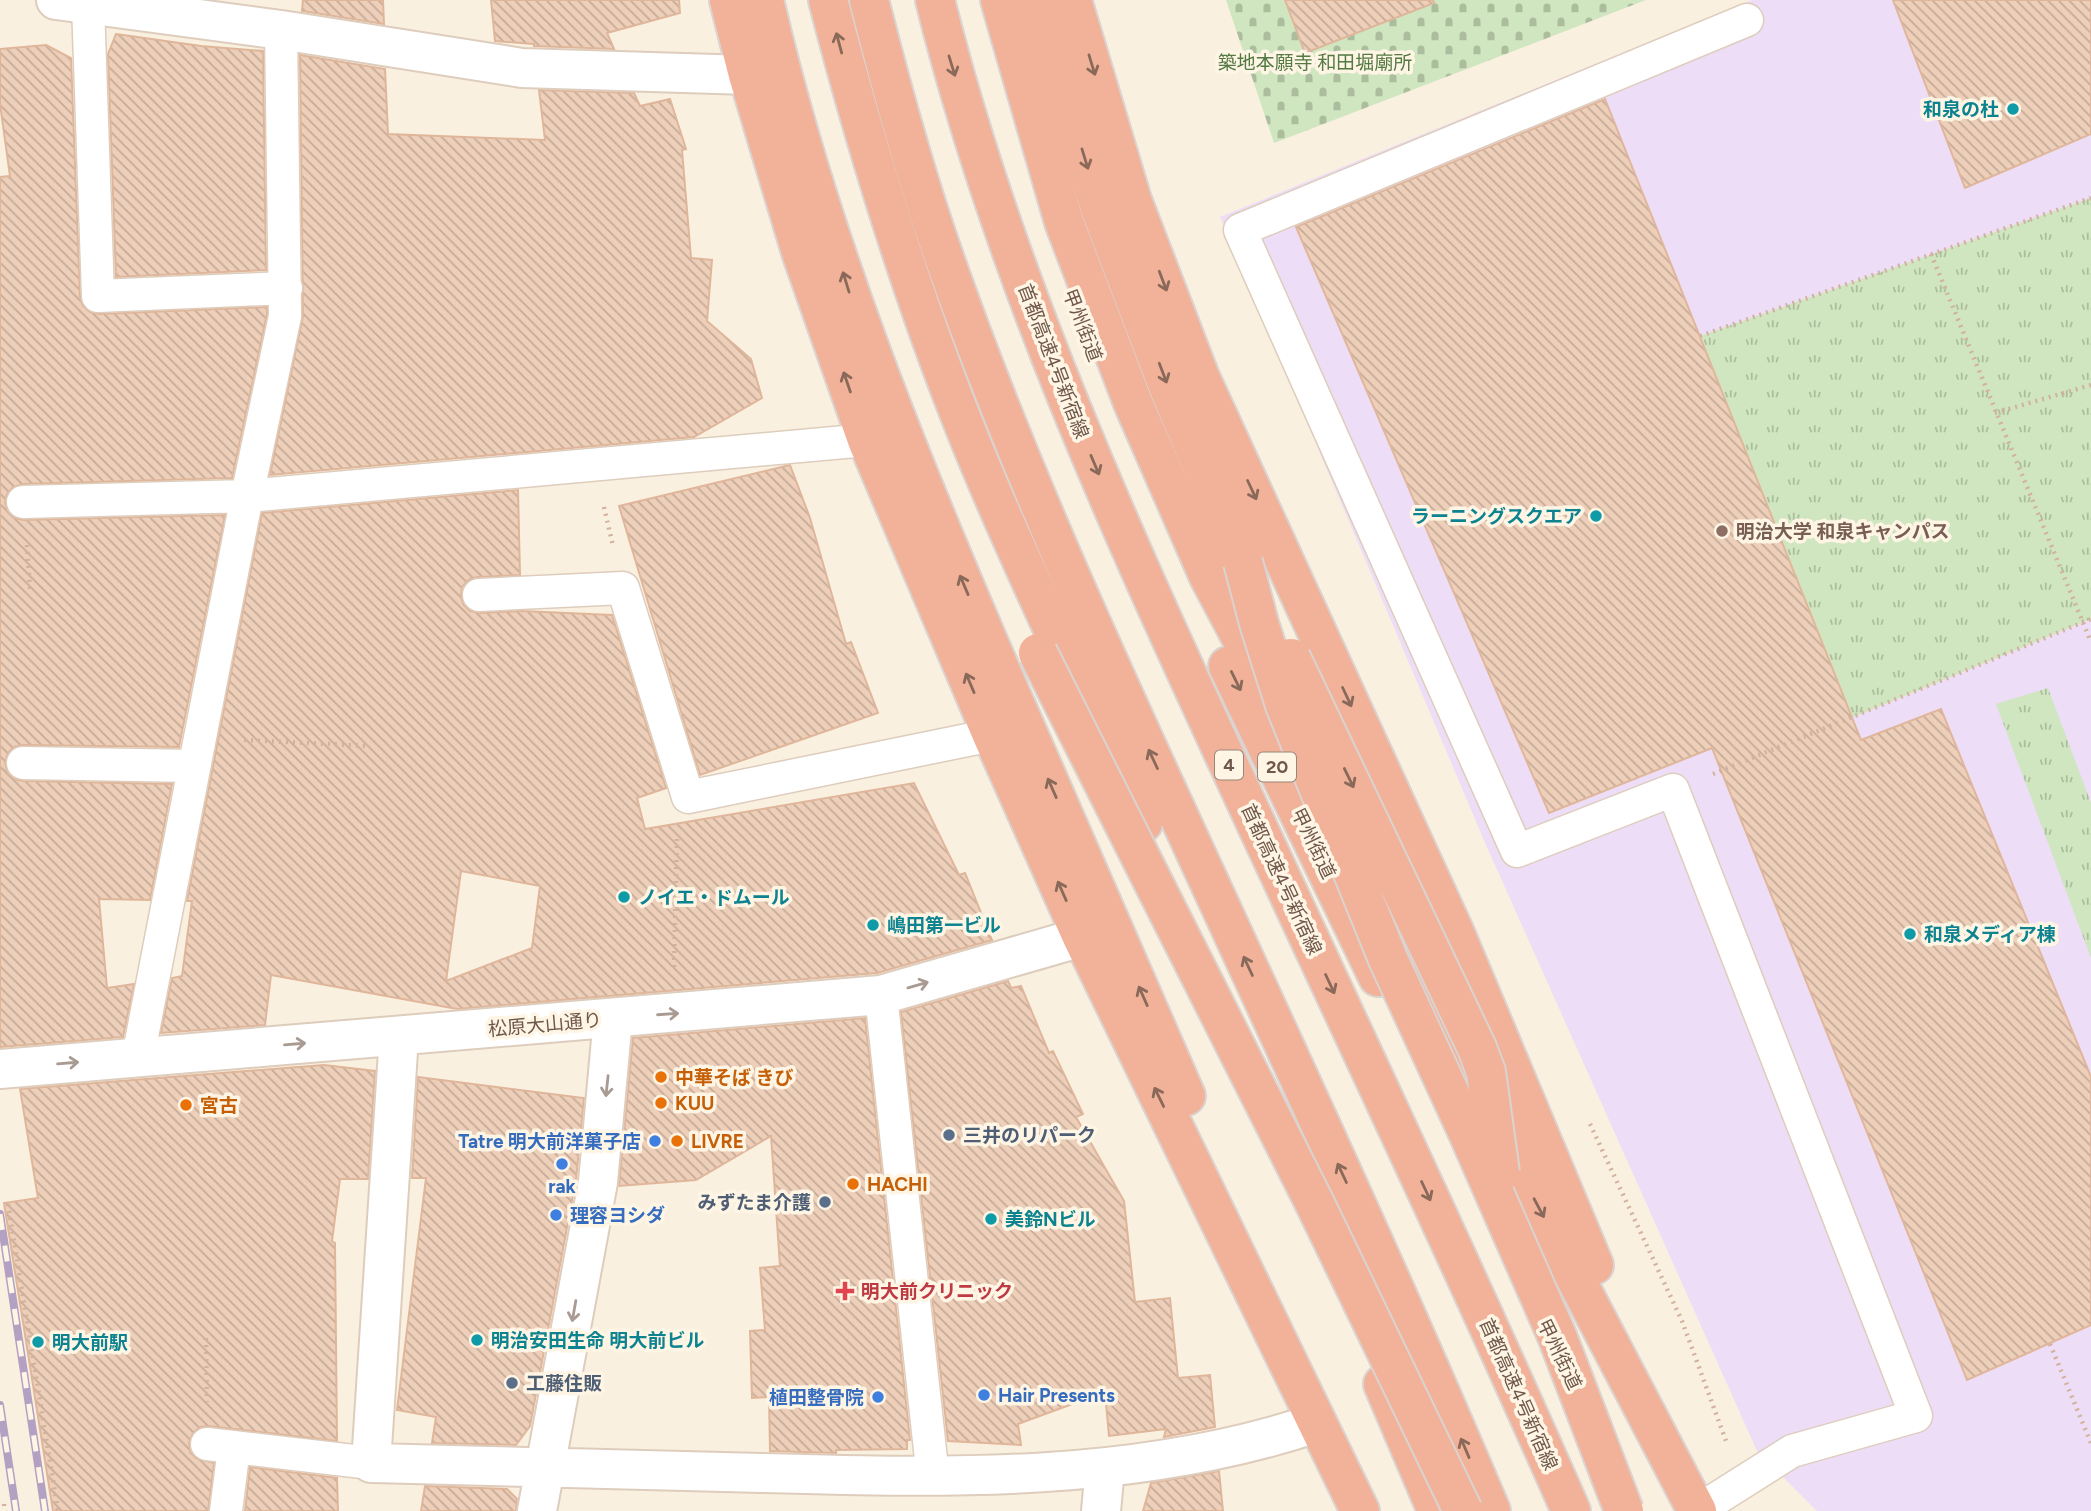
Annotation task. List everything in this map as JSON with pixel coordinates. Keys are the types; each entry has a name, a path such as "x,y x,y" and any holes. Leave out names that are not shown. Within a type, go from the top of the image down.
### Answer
{"highway":[{"path":"729,0 748,75 802,252 867,440 992,736 1082,937 1360,1511"},
{"path":"764,0 779,66 849,294 921,485 1210,1150 1316,1423"},
{"path":"802,0 820,68 888,282 963,482 1038,653 1315,1204 1463,1511"},
{"path":"828,0 849,83 909,275 981,467 1194,934 1437,1511"},
{"path":"869,0 888,73 944,258 1015,445 1093,628 1387,1270 1491,1511"},
{"name":"首都高速4号新宿線","path":"935,0 950,59 1009,243 1082,435 1152,598 1572,1511"},
{"name":"甲州街道","path":"977,0 1044,222 1114,407 1187,580 1635,1511"},
{"path":"1000,0 1064,222 1133,403 1209,577 1697,1511"},
{"path":"1037,0 1100,208 1168,386 1243,562 1259,624 1285,705 1388,959 1557,1336 1624,1511"},
{"path":"1072,0 1132,200 1200,377 1455,933 1697,1511"}],"street":[{"path":"72,2 281,30 522,68 748,75"},
{"name":"松原大山通り","path":"0,1069 881,995 1082,937"},
{"path":"537,1511 597,1182 614,1018"},
{"path":"399,1036 371,1462 933,1478 1105,1468 1266,1440 1316,1423"},
{"path":"1101,1511 1105,1468"}],"lane":[{"path":"72,2 98,296 286,288"},
{"path":"1697,1511 1792,1451 1916,1416 1673,790 1517,851 1240,230 1747,20"},
{"path":"138,1057 247,496 285,316 281,30"},
{"path":"23,502 247,496 867,440"},
{"path":"479,595 623,588 688,797 992,736"},
{"path":"23,763 197,752"},
{"path":"881,995 933,1478"},
{"path":"226,1511 220,1446 371,1462"}],"path":[{"path":"1700,336 2091,198"},
{"path":"1931,254 2091,642"},
{"path":"1995,413 2091,384"},
{"path":"594,465 623,588"},
{"path":"1673,790 2091,619"},
{"path":"2083,623 2091,626"},
{"path":"197,752 369,746"},
{"path":"673,1014 678,811 688,797"},
{"path":"8,1204 58,1511"},
{"path":"206,1338 220,1446"},
{"path":"2050,1343 2091,1443"},
{"path":"4,1504 5,1511"}],"shaded area":[{"name":"明治大学 和泉キャンパス","path":"1752,0 2091,0 2091,1511 1817,1511 1757,1451 1486,845 1220,217"}],"green space":[{"name":"築地本願寺 和田堀廟所","path":"1226,0 1646,0 1274,143"},
{"path":"2091,198 2091,619 1851,718 1700,336"},
{"path":"2048,688 2091,803 2091,958 1996,704"}],"building":[{"path":"303,0 383,0 384,24 302,11"},
{"path":"491,0 679,0 680,13 607,33 614,49 534,46 495,41"},
{"path":"1285,0 1433,0 1434,3 1305,53"},
{"name":"和泉の杜","path":"1893,0 2091,0 2091,134 1965,188"},
{"path":"116,34 201,46 263,51 266,270 116,277 108,54"},
{"path":"46,45 71,58 80,297 83,306 90,312 99,314 267,307 267,314 232,478 23,484 13,487 7,494 5,503 8,512 23,520 225,515 179,747 23,745 14,747 5,762 7,772 14,779 23,781 172,784 150,900 99,899 107,988 134,984 123,1037 0,1047 0,177 10,176 0,104 0,49"},
{"path":"300,55 385,69 388,134 545,140 539,90 634,93 640,106 670,99 686,149 682,150 691,258 712,260 707,321 751,359 762,398 694,437 270,475 303,316"},
{"path":"1605,99 1861,740 1941,709 2091,1077 2091,1325 1967,1380 1712,748 1549,813 1296,227"},
{"path":"790,465 810,518 846,644 851,642 878,713 700,775 619,506"},
{"path":"518,490 520,575 470,579 462,587 463,604 470,611 480,613 521,611 612,615 666,788 637,798 645,829 914,783 959,875 965,873 992,940 877,973 457,1009 271,975 265,1025 161,1033 172,978 182,976 192,901 187,901 262,513","holes":["461,871 540,886 532,948 446,981"]},
{"path":"1008,981 1011,988 1021,986 1049,1053 1053,1051 1083,1114 1076,1117 1124,1201 1135,1302 1170,1298 1178,1378 1210,1375 1215,1427 1164,1437 1166,1429 1109,1436 1105,1392 1018,1424 1021,1445 948,1441 901,1012"},
{"path":"865,1018 910,1440 907,1440 907,1449 836,1450 836,1453 770,1451 769,1397 752,1398 750,1331 765,1330 760,1268 780,1266 771,1136 696,1180 619,1186 633,1038"},
{"path":"324,1065 375,1071 368,1179 340,1179 332,1241 335,1243 337,1441 200,1427 193,1433 189,1443 190,1452 196,1458 214,1463 208,1511 53,1511 4,1203 38,1198 20,1089"},
{"path":"418,1077 584,1098 576,1179 530,1426 516,1445 432,1443 436,1417 397,1410 426,1178 412,1178"},
{"path":"250,1467 337,1478 338,1511 245,1511"},
{"path":"1219,1471 1223,1511 1143,1511 1151,1483"},
{"path":"425,1486 507,1489 517,1499 516,1511 421,1511"}],"railway":[{"path":"0,1214 45,1511"},
{"path":"0,1405 16,1511"}],"place":[{"name":"和泉の杜","path":"2013,109"},
{"name":"ラーニングスクエア","path":"1596,516"},
{"name":"明治大学 和泉キャンパス","path":"1722,531"},
{"name":"ノイエ・ドムール","path":"624,897"},
{"name":"嶋田第一ビル","path":"873,925"},
{"name":"和泉メディア棟","path":"1910,934"},
{"name":"中華そば きび","path":"661,1077"},
{"name":"KUU","path":"661,1103"},
{"name":"宮古","path":"186,1105"},
{"name":"三井のリパーク","path":"949,1135"},
{"name":"Tatre 明大前洋菓子店","path":"655,1141"},
{"name":"LIVRE","path":"677,1141"},
{"name":"rak","path":"562,1164"},
{"name":"HACHI","path":"853,1184"},
{"name":"みずたま介護","path":"825,1202"},
{"name":"理容ヨシダ","path":"556,1215"},
{"name":"美鈴Nビル","path":"991,1219"},
{"name":"明大前クリニック","path":"845,1291"},
{"name":"明治安田生命 明大前ビル","path":"477,1340"},
{"name":"明大前駅","path":"38,1342"},
{"name":"工藤住販","path":"512,1383"},
{"name":"Hair Presents","path":"984,1395"},
{"name":"植田整骨院","path":"878,1397"}]}
